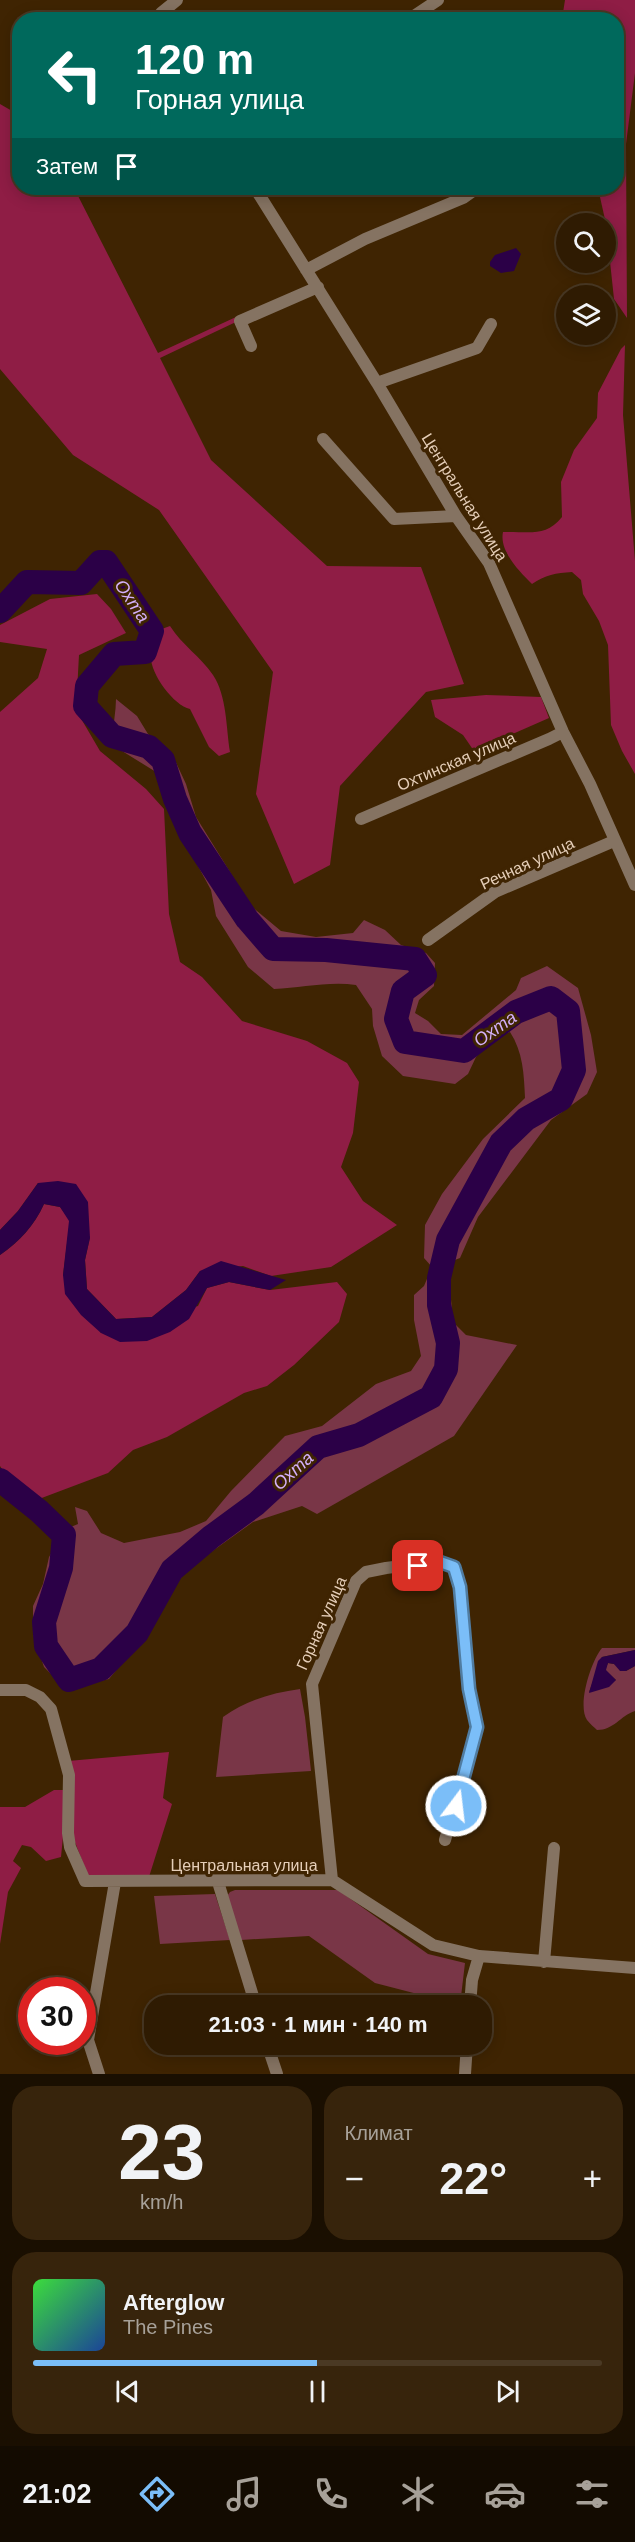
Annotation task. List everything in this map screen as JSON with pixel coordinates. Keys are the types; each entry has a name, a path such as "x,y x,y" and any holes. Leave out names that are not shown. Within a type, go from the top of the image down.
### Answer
{"street":[{"path":"163,12 177,0"},
{"path":"420,12 438,0"},
{"name":"Центральная улица","path":"259,195 377,383 456,516 489,563 562,732 590,784 635,885"},
{"path":"306,270 365,239 467,195"},
{"path":"251,346 240,321 318,287"},
{"path":"377,383 477,348 491,324"},
{"path":"323,439 394,519 456,516"},
{"name":"Охтинская улица","path":"361,819 562,732"},
{"name":"Речная улица","path":"428,940 495,892 614,841"},
{"name":"Горная улица","path":"332,1880 312,1684 356,1581 366,1572 440,1562 454,1567 460,1587 469,1689 477,1727 446,1840"},
{"name":"Центральная улица","path":"0,1690 26,1690 40,1696 51,1709 69,1776 68,1833 70,1847 85,1881 332,1880 433,1945 479,1956 635,1968"},
{"path":"544,1962 554,1848"},
{"path":"218,1881 252,1995"},
{"path":"99,2074 88,2040 115,1882"},
{"path":"471,1995 472,1980 479,1956"},
{"path":"270,2055 276,2074"},
{"path":"465,2074 466,2055"}],"shaded area":[{"path":"565,0 635,0 635,73 626,144 627,318 616,302 616,285 613,285 611,273 616,273 616,213 604,213 600,195 624,195 624,12 563,12"},
{"path":"0,104 12,111 12,195 78,195 158,353 236,317 238,321 160,358 211,460 327,566 421,567 464,684 426,692 340,786 330,865 294,884 256,794 273,672 159,510 73,455 0,369"},
{"path":"516,248 521,254 514,271 501,273 490,266 495,255"},
{"path":"625,345 623,415 635,561 635,774 611,725 608,645 599,621 583,594 581,580 572,572 566,572 546,577 532,584 511,560 503,539 503,532 542,531 556,524 562,517 561,482 574,450 597,418 598,393"},
{"path":"97,594 111,609 126,633 79,655 76,710 100,751 146,789 164,809 169,914 180,962 202,977 242,1021 307,1041 347,1063 359,1082 353,1133 341,1167 363,1201 397,1225 331,1267 271,1276 243,1266 200,1271 186,1290 152,1317 116,1319 87,1289 85,1260 90,1237 38,1183 18,1211 0,1230 0,712 38,678 47,649 0,642 0,625 50,599"},
{"path":"170,626 218,683 225,712 230,752 219,756 209,747 190,709 169,694 153,669 152,650 159,630"},
{"path":"486,695 541,697 549,718 474,751 463,735 435,717 431,700"},
{"path":"116,699 137,716 148,734 172,754 186,784 196,817 251,906 281,931 316,937 353,933 364,920 385,930 401,945 426,953 435,963 434,986 419,1000 415,1013 428,1021 441,1034 462,1035 516,990 521,978 547,966 578,988 591,1035 597,1072 587,1094 551,1120 478,1217 460,1258 442,1265 449,1277 453,1322 466,1335 517,1345 454,1436 317,1514 302,1506 253,1522 182,1576 143,1637 109,1679 82,1685 59,1682 44,1667 33,1634 33,1606 43,1584 49,1557 66,1529 78,1524 75,1507 87,1511 101,1533 124,1543 180,1532 206,1521 231,1491 285,1436 322,1426 376,1384 411,1371 421,1356 414,1320 414,1295 424,1286 432,1267 424,1258 425,1225 442,1194 483,1139 525,1098 520,1055 510,1032 490,1040 476,1057 468,1074 455,1084 403,1076 382,1056 373,1026 372,1009 356,985 325,984 274,989 248,967 216,916 211,890 173,820 156,772 114,746"},
{"path":"58,1181 76,1184 88,1202 90,1238 85,1260 87,1289 116,1319 152,1317 186,1290 200,1271 221,1261 286,1280 270,1290 229,1282 207,1288 189,1319 170,1332 147,1341 120,1342 101,1333 81,1315 65,1294 63,1275 69,1221 60,1207 44,1204 26,1232 0,1255 0,1230 18,1211 38,1183"},
{"path":"44,1204 60,1207 70,1220 63,1275 101,1333 198,1306 207,1288 229,1282 270,1290 337,1282 347,1294 339,1322 294,1365 267,1386 244,1393 167,1437 133,1450 108,1473 39,1499 16,1489 0,1466 0,1255 26,1232"},
{"path":"602,1648 635,1648 635,1650 602,1657 589,1692 616,1680 605,1670 608,1663 626,1671 635,1666 635,1711 608,1728 597,1730 587,1720 584,1713 584,1694 590,1673"},
{"path":"635,1650 635,1666 626,1671 620,1671 614,1664 608,1663 606,1670 616,1680 609,1687 589,1693 598,1661 602,1657"},
{"path":"300,1689 311,1771 216,1777 223,1717 260,1698"},
{"path":"169,1752 163,1798 172,1804 148,1880 89,1878 71,1832 68,1761"},
{"path":"54,1790 64,1790 67,1795 61,1857 46,1861 31,1847 22,1845 13,1861 21,1868 8,1892 0,1944 0,1807 25,1807"},
{"path":"235,1890 338,1890 428,1954 465,1963 461,1995 421,1995 375,1983 309,1936 241,1940 227,1896"},
{"path":"215,1894 230,1940 160,1944 154,1896"}],"waterway":[{"name":"Охта","path":"0,611 27,582 81,583 100,562 106,562 152,631 145,652 114,654 87,686 85,706 112,736 149,747 163,760 175,799 190,833 247,919 273,949 326,950 415,959 425,975 403,991 396,1019 405,1042 464,1051 516,1012 551,998 568,1011 574,1070 561,1099 526,1119 501,1143 448,1240 439,1278 439,1305 448,1343 446,1369 431,1397 359,1435 318,1447 256,1504 211,1537 172,1570 137,1633 101,1669 69,1680 46,1646 44,1622 61,1568 64,1535 39,1511 0,1480"}],"route":[{"path":"418,1566 440,1562 454,1567 460,1587 469,1689 477,1727 456,1806"}]}
